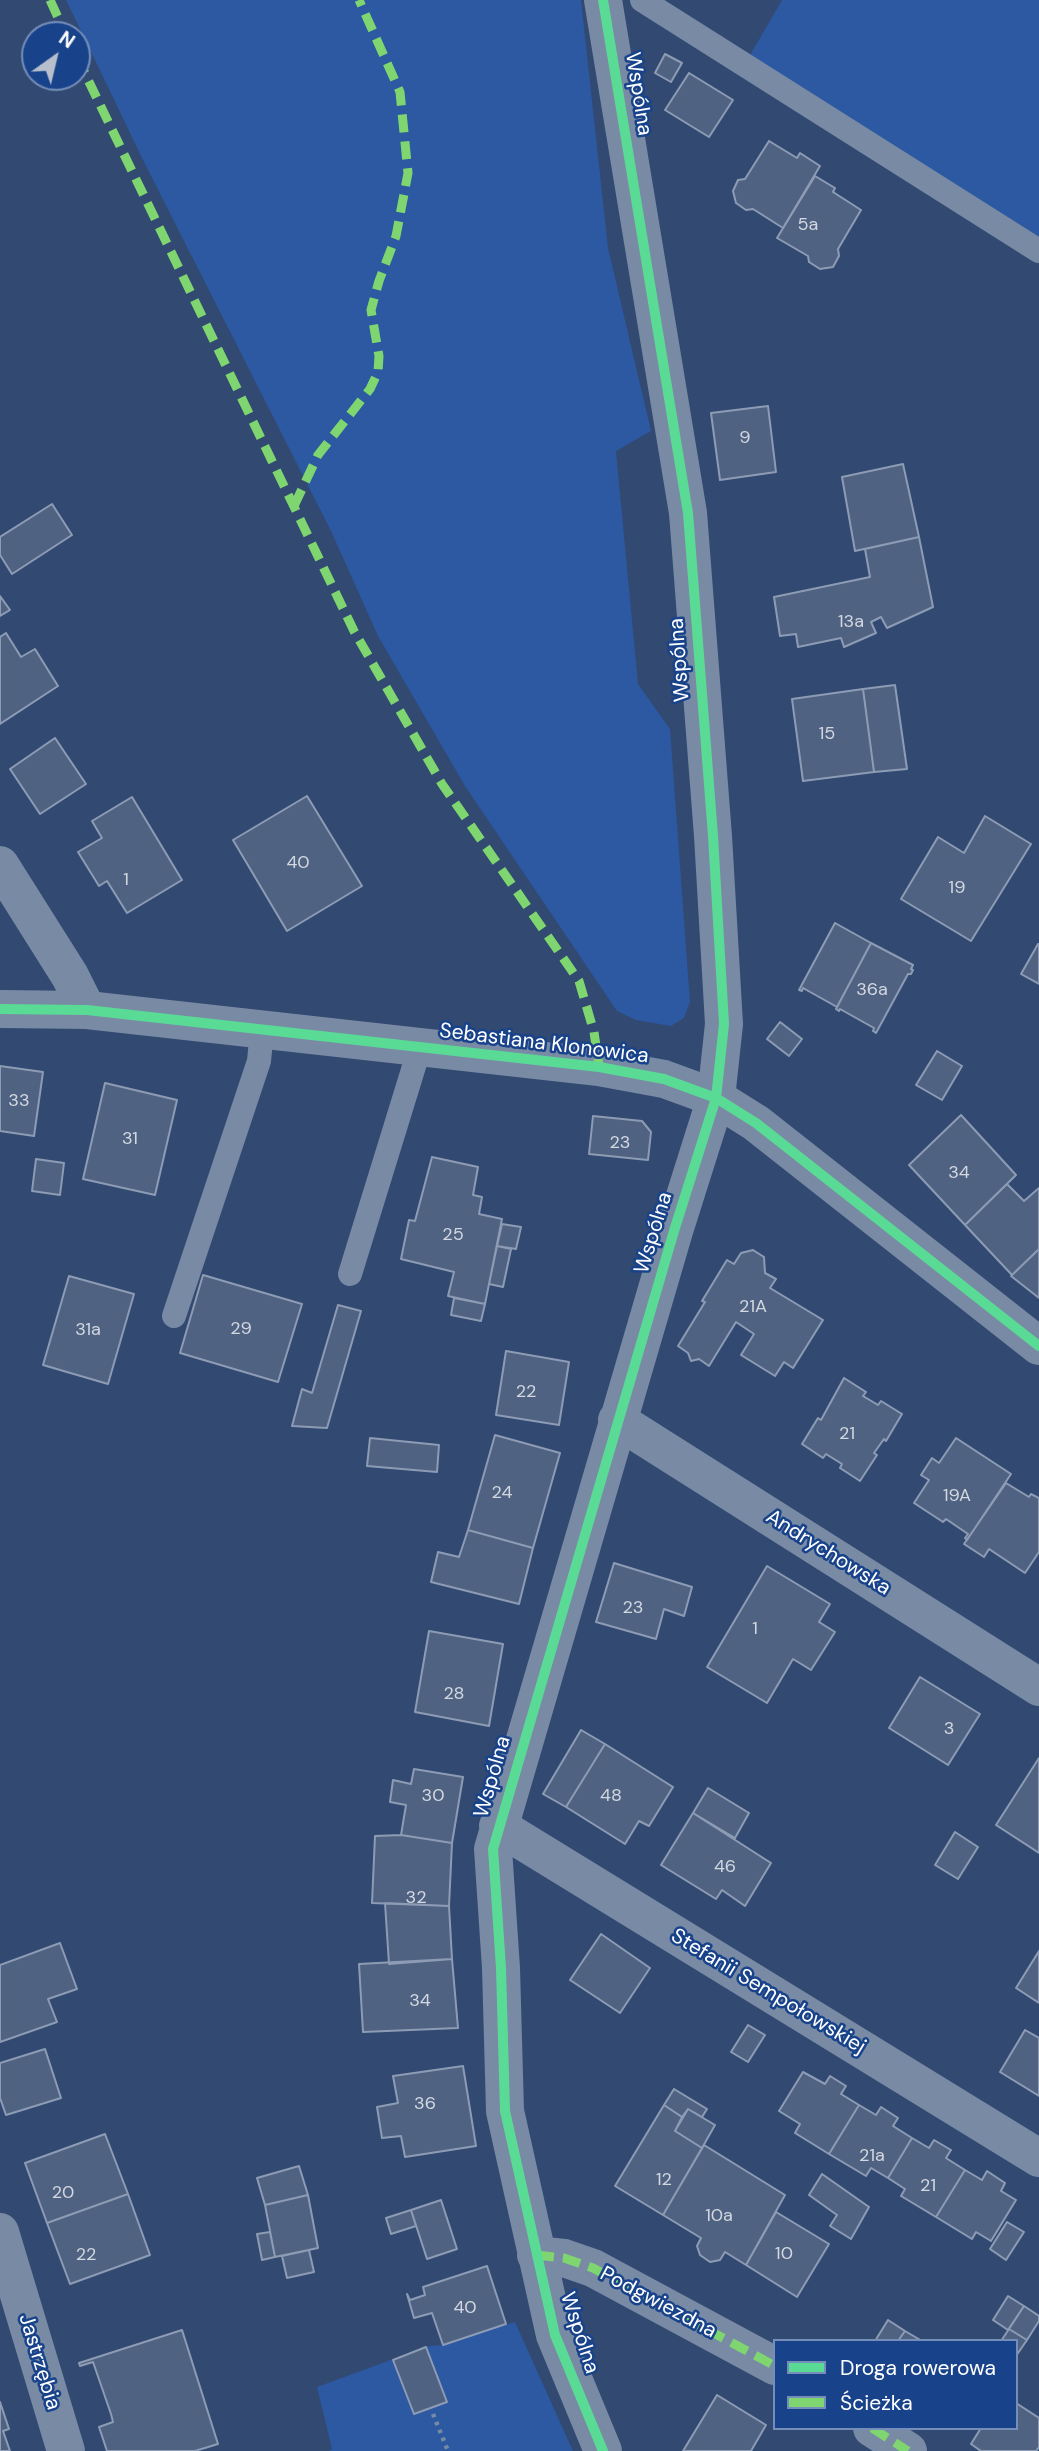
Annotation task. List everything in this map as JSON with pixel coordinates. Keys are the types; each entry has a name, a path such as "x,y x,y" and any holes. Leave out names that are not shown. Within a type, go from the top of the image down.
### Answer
{"street":[{"name":"Wspólna","path":"603,0 688,513 713,836 724,1024 716,1098 674,1231 493,1849 505,2111 555,2335 603,2451"},
{"path":"0,865 71,976 87,1010"},
{"name":"Sebastiana Klonowica","path":"0,1009 87,1010 599,1067 664,1079 716,1098 756,1124 1039,1346"},
{"name":"Andrychowska","path":"618,1420 1039,1687"},
{"name":"Stefanii Sempołowskiej","path":"498,1826 1039,2158"},
{"name":"Jastrzębia","path":"0,2232 65,2451"},
{"name":"Podgwiezdna","path":"536,2255 564,2258 593,2268 773,2365"},
{"path":"875,2430 908,2451"}],"lane":[{"path":"642,0 1039,251"},
{"path":"174,1316 259,1061 261,1030"},
{"path":"350,1274 420,1047"}],"path":[{"path":"433,2414 448,2451"}],"shaded area":[{"path":"66,0 581,0 608,248 651,431 616,451 638,684 670,729 690,1002 684,1018 671,1026 636,1020 617,1011 465,786 378,636 331,531 144,162 91,52 91,21 76,21"},
{"path":"782,0 1039,0 1039,238 749,57"},
{"path":"515,2322 573,2451 329,2451 332,2449 317,2387 429,2346 443,2345"}],"building":[{"path":"665,54 682,63 671,82 655,73"},
{"path":"689,73 733,100 709,137 665,110"},
{"path":"769,141 797,158 800,153 820,166 783,228 753,209 746,210 736,203 733,191 738,180 745,179"},
{"path":"815,176 835,188 833,192 861,210 838,249 839,256 833,267 820,269 809,262 808,256 777,238"},
{"path":"768,406 776,472 720,480 711,413"},
{"path":"903,464 919,537 855,551 842,477"},
{"path":"52,504 72,535 12,574 0,555 0,537"},
{"path":"919,537 933,607 887,628 881,617 871,622 876,633 844,647 841,638 798,647 796,634 780,636 774,597 870,577 865,549"},
{"path":"0,596 10,610 0,616"},
{"path":"6,633 21,657 35,649 58,686 0,724 0,637"},
{"path":"895,685 907,769 874,772 863,689"},
{"path":"863,689 874,772 803,781 792,699"},
{"path":"55,738 86,784 40,814 10,769"},
{"path":"307,796 362,886 287,931 233,840"},
{"path":"132,797 182,880 127,913 107,881 99,886 78,852 102,838 92,821"},
{"path":"985,816 1031,844 971,941 901,899 938,837 964,853"},
{"path":"835,923 871,943 837,1007 803,988 802,991 799,990"},
{"path":"871,943 913,965 911,974 908,974 876,1033 874,1028 836,1009"},
{"path":"1039,945 1039,984 1021,974"},
{"path":"780,1022 802,1039 789,1056 767,1039"},
{"path":"937,1051 962,1066 942,1100 916,1085"},
{"path":"0,1066 43,1072 34,1136 0,1131"},
{"path":"105,1083 177,1100 155,1195 83,1179"},
{"path":"961,1115 1016,1175 965,1225 909,1165"},
{"path":"593,1116 642,1121 651,1132 648,1160 589,1154"},
{"path":"432,1157 478,1167 473,1195 482,1197 479,1214 502,1219 485,1304 448,1296 454,1272 401,1259 409,1220 415,1221"},
{"path":"36,1159 64,1163 60,1195 32,1191"},
{"path":"1007,1184 1024,1201 1039,1188 1039,1249 1012,1275 965,1225"},
{"path":"502,1224 521,1227 516,1249 497,1246"},
{"path":"497,1246 511,1249 503,1287 489,1284"},
{"path":"1039,1249 1039,1298 1011,1276"},
{"path":"753,1250 764,1257 765,1273 776,1279 770,1288 823,1320 793,1368 784,1362 775,1376 741,1355 754,1334 736,1322 709,1366 699,1359 691,1361 688,1353 678,1346 727,1260 734,1264 741,1253"},
{"path":"203,1275 302,1304 278,1382 180,1353"},
{"path":"69,1276 134,1294 108,1384 43,1365"},
{"path":"454,1298 485,1304 481,1321 451,1315"},
{"path":"338,1305 361,1311 327,1428 292,1426 302,1389 312,1393"},
{"path":"506,1351 569,1362 559,1425 496,1415"},
{"path":"844,1378 866,1392 863,1396 878,1405 881,1401 902,1414 886,1441 884,1439 874,1453 877,1455 860,1481 840,1468 842,1464 826,1454 823,1458 802,1444 818,1418 821,1420"},
{"path":"495,1435 560,1453 533,1548 468,1530"},
{"path":"370,1438 439,1445 437,1472 367,1466"},
{"path":"956,1438 1011,1474 967,1540 965,1538 968,1534 914,1503 929,1480 921,1475 932,1458 939,1463"},
{"path":"1006,1483 1029,1497 1031,1494 1039,1498 1039,1552 1025,1573 989,1549 984,1557 964,1544"},
{"path":"468,1530 533,1548 519,1604 431,1582 438,1552 459,1557"},
{"path":"614,1563 692,1587 684,1616 664,1609 656,1639 596,1622"},
{"path":"767,1566 830,1604 819,1622 835,1632 811,1670 793,1659 767,1703 707,1667"},
{"path":"429,1631 503,1644 489,1726 415,1712"},
{"path":"920,1677 980,1714 948,1765 889,1728"},
{"path":"581,1730 605,1744 566,1807 543,1794"},
{"path":"605,1744 673,1787 649,1826 639,1821 625,1844 566,1807"},
{"path":"1039,1758 1039,1853 996,1825"},
{"path":"414,1769 463,1777 452,1843 401,1835 406,1805 390,1802 393,1780 411,1784"},
{"path":"708,1788 749,1813 735,1838 693,1813"},
{"path":"693,1813 771,1863 745,1906 722,1890 716,1899 661,1865"},
{"path":"955,1832 978,1847 958,1879 935,1865"},
{"path":"401,1835 452,1843 449,1906 372,1903 375,1836"},
{"path":"385,1903 449,1906 452,1959 389,1964"},
{"path":"601,1934 650,1968 620,2013 570,1980"},
{"path":"60,1943 77,1989 48,1999 57,2022 0,2042 0,1965"},
{"path":"1039,1951 1039,2003 1016,1988"},
{"path":"452,1959 458,2028 363,2032 359,1964"},
{"path":"748,2025 765,2035 748,2062 731,2052"},
{"path":"1025,2030 1039,2038 1039,2096 1000,2072"},
{"path":"45,2049 61,2098 6,2115 0,2098 0,2063"},
{"path":"463,2066 476,2146 405,2157 401,2136 382,2138 377,2107 398,2103 393,2076"},
{"path":"803,2072 825,2084 830,2076 846,2086 841,2094 859,2105 829,2154 795,2133 800,2124 779,2111"},
{"path":"674,2089 707,2109 702,2117 688,2109 682,2117 664,2105"},
{"path":"664,2105 682,2117 675,2131 702,2148 663,2215 615,2186"},
{"path":"859,2105 876,2115 881,2107 898,2118 893,2126 912,2138 888,2178 871,2168 866,2176 829,2154"},
{"path":"688,2109 715,2125 702,2148 675,2131"},
{"path":"105,2134 128,2194 47,2223 25,2163"},
{"path":"912,2138 929,2148 934,2140 951,2150 946,2158 965,2170 936,2217 901,2196 905,2189 888,2178"},
{"path":"704,2145 785,2195 746,2265 725,2252 720,2260 710,2262 700,2255 697,2246 701,2238 663,2215"},
{"path":"299,2166 308,2195 265,2205 257,2178"},
{"path":"965,2170 982,2180 987,2171 1005,2183 1001,2191 1016,2200 991,2241 976,2232 972,2239 936,2217"},
{"path":"822,2174 869,2207 851,2239 830,2226 837,2215 809,2195"},
{"path":"128,2194 150,2255 70,2284 47,2223"},
{"path":"308,2195 318,2248 275,2257 265,2205"},
{"path":"441,2200 457,2249 427,2259 411,2210"},
{"path":"411,2210 416,2226 391,2234 386,2218"},
{"path":"776,2212 829,2244 797,2297 746,2265"},
{"path":"1007,2222 1024,2232 1006,2260 990,2249"},
{"path":"270,2232 275,2257 262,2260 257,2234"},
{"path":"309,2250 314,2272 287,2278 282,2256"},
{"path":"487,2266 506,2324 443,2345 432,2313 414,2318 407,2294 410,2300 425,2295 423,2287"},
{"path":"1008,2296 1024,2306 1008,2330 993,2320"},
{"path":"1024,2306 1039,2316 1039,2321 1027,2340 1009,2329"},
{"path":"888,2320 905,2331 899,2339 876,2339"},
{"path":"1009,2329 1027,2340 1018,2353 1018,2339 1002,2339"},
{"path":"182,2330 218,2444 195,2451 107,2451 99,2427 113,2422 111,2414 93,2362 80,2366 79,2363"},
{"path":"905,2331 919,2339 899,2339"},
{"path":"426,2347 447,2402 414,2414 393,2360"},
{"path":"717,2395 766,2425 751,2451 683,2451"},
{"path":"0,2402 9,2429 3,2431 10,2451 0,2451"},
{"path":"1018,2404 1039,2418 1039,2447 1036,2451 981,2451 971,2444 980,2430 1018,2430"}],"marked path":[{"path":"50,0 60,21"},
{"path":"294,506 318,455 370,389 378,372 379,356 371,310 396,236 408,173 400,92 359,0"},
{"path":"91,86 354,631 442,784 579,981 594,1032 599,1067"},
{"path":"536,2255 564,2258 593,2268 773,2365"},
{"path":"875,2430 908,2451"}],"cycle path":[{"path":"603,0 688,513 713,836 724,1024 716,1098 674,1231 493,1849 501,1968 505,2111 555,2335 603,2451"},
{"path":"0,1009 87,1010 599,1067 664,1079 716,1098 756,1123 1039,1346"}]}
